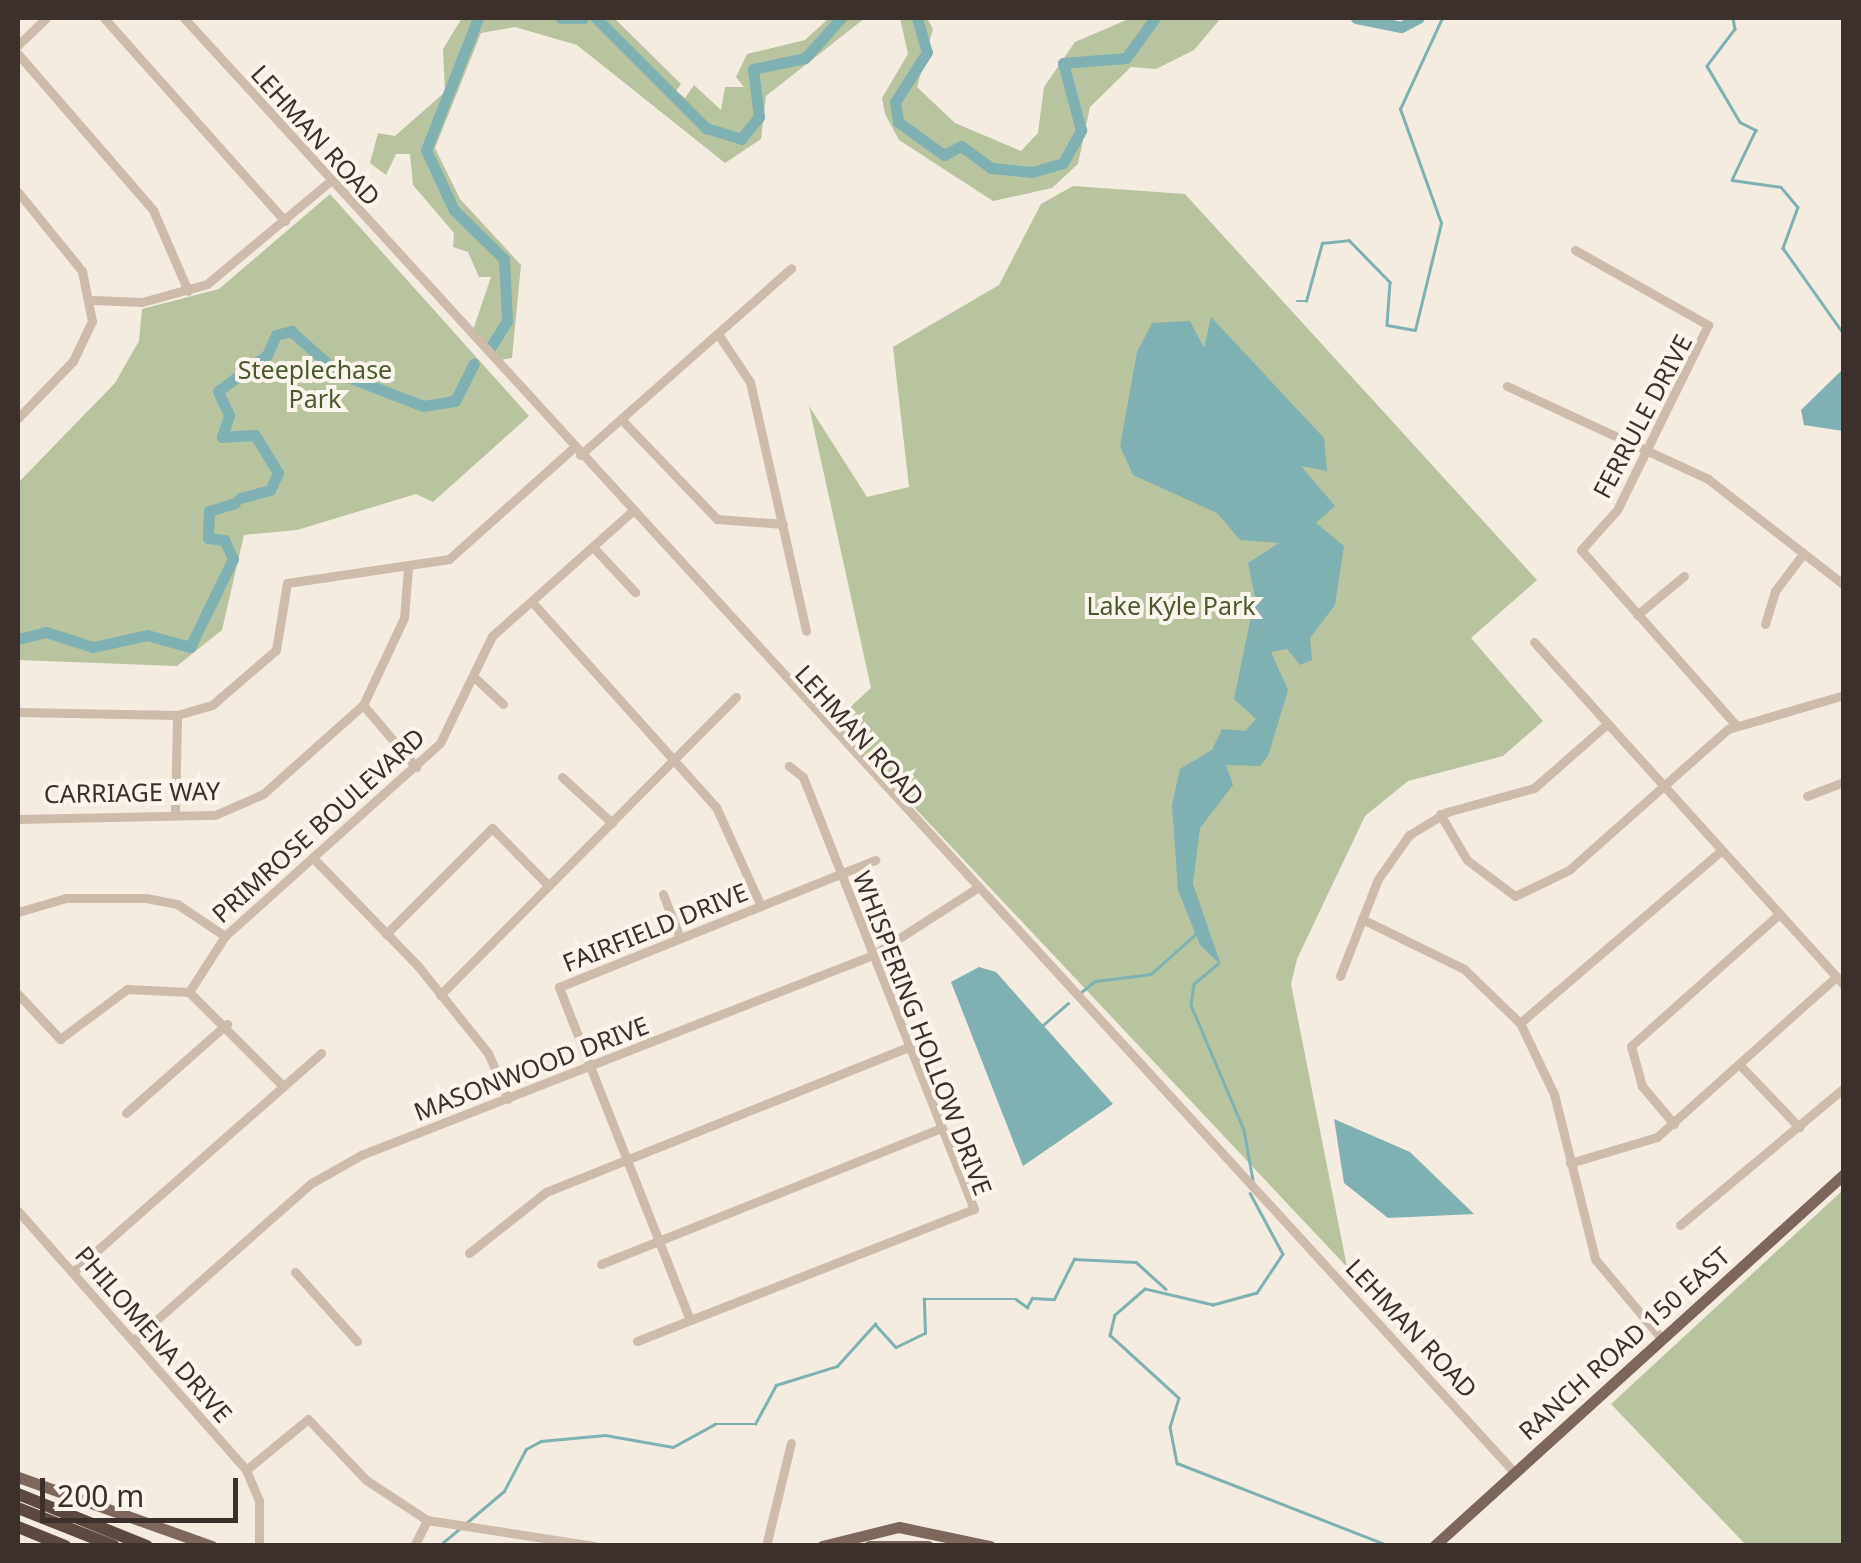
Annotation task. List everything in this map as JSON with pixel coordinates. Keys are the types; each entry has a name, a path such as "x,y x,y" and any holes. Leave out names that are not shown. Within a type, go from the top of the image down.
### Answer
{"highway":[{"path":"18,1494 147,1546"},
{"path":"18,1508 114,1546"},
{"path":"18,1527 65,1546"}],"main road":[{"name":"RANCH ROAD 150 EAST","path":"1434,1546 1844,1174"},
{"path":"18,1477 212,1546"},
{"path":"822,1546 899,1527 990,1546"},
{"path":"870,1546 928,1546"}],"street":[{"path":"18,45 46,18"},
{"path":"104,18 285,221"},
{"name":"LEHMAN ROAD","path":"184,18 974,890 1514,1472"},
{"path":"18,54 153,210 188,291"},
{"path":"92,300 188,291 234,268 330,180"},
{"path":"18,192 78,263 92,300 84,346 18,418"},
{"name":"FERRULE DRIVE","path":"1575,250 1708,325 1617,510 1581,550 1736,726"},
{"path":"18,712 177,714 212,704 276,650 287,584 344,568 408,568 462,551 576,452 621,420 792,268"},
{"path":"718,334 750,382 806,631"},
{"path":"1507,386 1648,449 1717,485 1844,586"},
{"path":"621,420 717,519 783,524"},
{"name":"PRIMROSE BOULEVARD","path":"189,992 224,936 315,860 440,743 492,636 631,512"},
{"path":"593,547 635,592"},
{"path":"1765,624 1803,554"},
{"name":"CARRIAGE WAY","path":"18,819 242,808 363,705 404,618 408,568"},
{"path":"1637,615 1684,576"},
{"path":"532,602 729,827 761,906"},
{"path":"1534,642 1840,981 1674,1124 1641,1146 1570,1163"},
{"path":"472,676 503,704"},
{"path":"1440,814 1468,860 1514,896 1569,870 1736,726 1844,695"},
{"path":"440,996 736,697"},
{"path":"363,705 416,767"},
{"path":"174,814 177,714"},
{"path":"1340,976 1395,850 1440,814 1534,788 1607,724"},
{"name":"WHISPERING HOLLOW DRIVE","path":"637,1341 974,1209 803,777 789,766"},
{"path":"562,777 612,823"},
{"path":"1808,796 1844,782"},
{"path":"386,934 492,828 549,886"},
{"path":"1520,1022 1721,851"},
{"path":"315,860 386,934 488,1052 508,1099"},
{"name":"FAIRFIELD DRIVE","path":"690,1320 559,986 875,860"},
{"name":"MASONWOOD DRIVE","path":"136,1338 310,1184 508,1099 874,956 974,890"},
{"path":"663,894 680,938"},
{"path":"18,912 66,898 146,898 177,904 224,936"},
{"path":"1674,1124 1642,1086 1631,1046 1778,914"},
{"path":"1362,919 1453,961 1520,1022 1550,1080 1600,1271 1662,1340"},
{"path":"18,994 60,1040 127,989 189,992 227,1024 283,1086"},
{"path":"126,1113 227,1024"},
{"path":"469,1252 533,1199 909,1047"},
{"path":"75,1270 322,1053"},
{"path":"1740,1064 1799,1128"},
{"path":"1680,1226 1844,1088"},
{"path":"600,1264 942,1128"},
{"name":"PHILOMENA DRIVE","path":"18,1211 136,1338 246,1470 260,1502 259,1546"},
{"path":"295,1272 357,1342"},
{"path":"246,1470 308,1420 366,1480 427,1520 510,1540 594,1546"},
{"path":"766,1546 791,1443"},
{"path":"414,1546 427,1520"}],"green space":[{"path":"462,18 614,18 681,84 676,91 685,98 694,85 721,110 725,87 744,87 736,77 747,54 805,40 829,18 865,18 766,96 761,139 725,163 577,45 515,27 481,33 435,148 460,199 521,265 512,358 494,361 471,336 491,277 479,277 468,252 453,247 454,233 413,185 410,154 396,154 386,175 370,163 378,133 395,136 445,92 443,49"},
{"path":"900,18 927,18 933,29 917,87 955,123 1021,151 1038,133 1044,87 1075,42 1131,18 1221,18 1194,50 1156,69 1131,67 1090,107 1078,164 1052,188 993,201 899,140 885,114 882,98 908,54"},
{"name":"Lake Kyle Park","path":"1073,186 1185,194 1537,580 1471,638 1543,721 1503,756 1408,781 1365,816 1297,959 1291,984 1347,1267 834,722 871,688 809,406 867,497 909,487 893,347 999,285 1041,204"},
{"name":"Steeplechase Park","path":"330,194 529,416 433,502 416,494 297,530 244,535 222,630 177,666 18,660 18,483 115,383 139,341 142,309 219,289"},
{"path":"1843,1190 1843,1545 1746,1545 1611,1404"}],"water":[{"path":"1211,317 1324,438 1327,471 1301,466 1335,506 1316,523 1344,546 1335,605 1310,638 1312,660 1300,665 1287,649 1271,652 1288,690 1268,756 1260,766 1226,765 1233,785 1200,828 1193,884 1221,965 1200,945 1178,890 1172,805 1180,769 1212,750 1222,729 1245,731 1256,719 1234,699 1255,597 1248,563 1279,543 1240,540 1217,513 1133,475 1120,446 1137,352 1152,323 1190,321 1204,348"},
{"path":"1843,369 1843,431 1804,425 1801,410"},
{"path":"979,967 996,972 1113,1104 1023,1166 951,982"},
{"path":"1334,1119 1410,1152 1474,1214 1388,1218 1344,1183"}],"waterway":[{"path":"478,18 426,150 454,210 504,259 507,321 491,347"},
{"path":"561,18 583,18"},
{"path":"596,18 706,128 741,139 759,117 753,69 805,58 841,18"},
{"path":"917,18 927,52 895,102 898,122 944,155 961,146 991,168 1032,172 1063,163 1081,130 1063,63 1126,58 1155,18"},
{"path":"1356,18 1401,27 1419,18"},
{"path":"1297,301 1306,301 1322,243 1349,240 1390,282 1387,325 1415,330 1441,223 1400,109 1442,18"},
{"path":"1733,18 1735,29 1707,66 1740,122 1756,130 1732,180 1781,187 1798,207 1783,248 1844,334"},
{"path":"240,498 270,490 278,473 255,435 222,437 229,415 218,391 267,355 276,335 291,331 338,373 423,406 455,401 474,363"},
{"path":"18,639 46,632 93,647 147,635 190,647 233,559 224,540 208,538 209,511 235,503"},
{"path":"1079,994 1095,981 1151,974 1199,931"},
{"path":"1218,964 1194,984 1191,1005 1244,1130 1253,1180"},
{"path":"1043,1025 1068,1003"},
{"path":"1250,1193 1283,1254 1257,1293 1213,1305 1145,1289 1115,1315 1110,1335 1179,1398 1170,1427 1177,1463 1390,1546"},
{"path":"439,1546 504,1491 526,1449 541,1441 605,1435 673,1447 715,1424 755,1424 776,1385 837,1366 875,1324 896,1347 925,1333 924,1299 1016,1299 1027,1307 1032,1298 1054,1299 1074,1259 1136,1262 1166,1289"}]}
